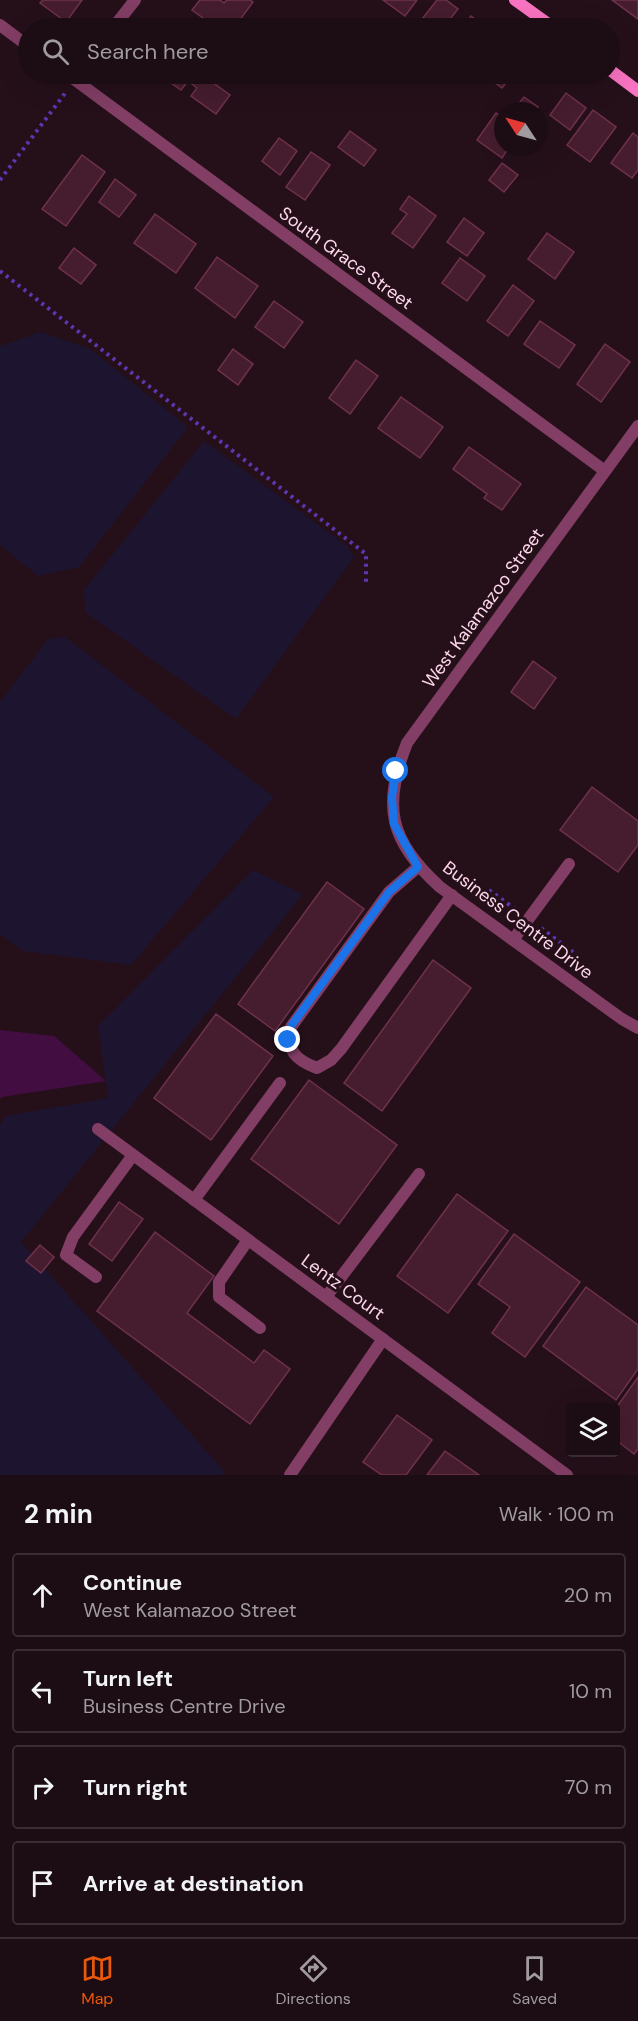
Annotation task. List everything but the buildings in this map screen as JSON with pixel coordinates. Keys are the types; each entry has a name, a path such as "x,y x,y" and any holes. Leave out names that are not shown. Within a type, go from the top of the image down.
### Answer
{"street":[{"path":"121,18 135,0"},
{"path":"515,0 540,18"},
{"path":"0,25 18,38"},
{"path":"620,77 638,90"},
{"name":"South Grace Street","path":"85,84 605,471"},
{"name":"West Kalamazoo Street","path":"394,824 392,797 396,771 407,743 638,426"},
{"name":"Business Centre Drive","path":"394,824 418,867 513,940 622,1019 638,1028"},
{"path":"513,940 569,864"},
{"path":"418,867 389,892 291,1026 288,1040 293,1053 307,1064 317,1068 331,1060 452,895"},
{"path":"194,1200 280,1083"},
{"name":"Lentz Court","path":"98,1129 567,1475"},
{"path":"96,1277 66,1255 73,1237 133,1155"},
{"path":"326,1297 419,1173"},
{"path":"248,1240 219,1282 219,1297 260,1328"},
{"path":"290,1475 382,1339"}],"path":[{"path":"0,180 68,84"},
{"path":"0,271 366,554 366,585"}],"shaded area":[{"path":"41,332 90,349 188,427 79,567 38,576 0,545 0,346"},
{"path":"204,441 347,546 354,557 236,719 85,612 84,590"},
{"path":"65,637 274,797 131,965 23,951 0,934 0,702 48,639"},
{"path":"253,870 303,894 21,1242 225,1472 223,1475 0,1475 0,1125 5,1116 108,1098 98,1026"},
{"path":"0,1030 54,1036 106,1081 0,1099"}],"route":[{"path":"288,1040 291,1026 389,892 418,867 394,824 392,797 396,771"}]}
